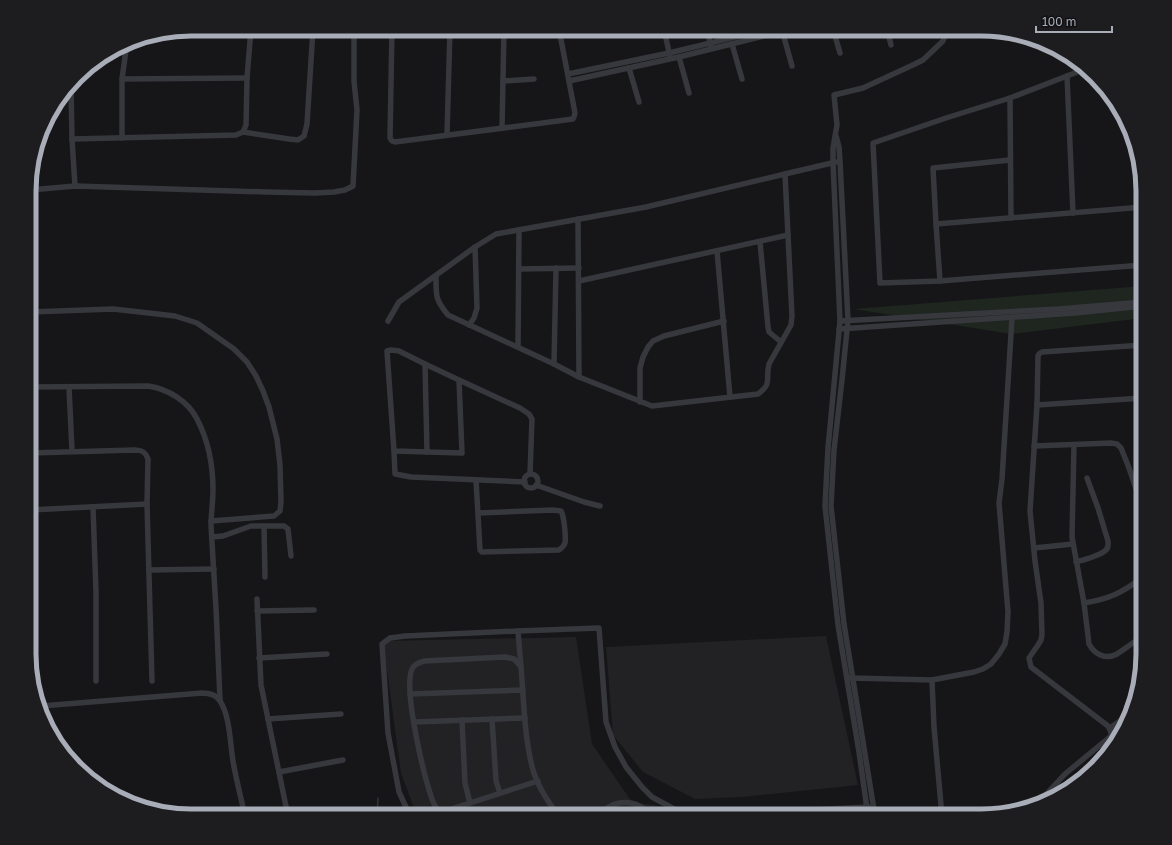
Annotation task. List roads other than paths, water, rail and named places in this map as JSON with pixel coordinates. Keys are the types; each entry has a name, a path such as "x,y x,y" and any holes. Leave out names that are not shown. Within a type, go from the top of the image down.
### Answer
{"street":[{"path":"243,132 246,126 247,78 250,36"},
{"path":"72,139 236,135 243,132 298,140 304,136 307,124 313,36"},
{"path":"36,189 76,186 315,193 345,190 353,186 357,110 354,81 354,36"},
{"path":"392,36 390,138 395,142 573,119 575,113 561,36"},
{"path":"447,135 450,36"},
{"path":"502,128 504,36"},
{"path":"666,36 670,56"},
{"path":"709,36 711,47"},
{"path":"569,77 629,68 670,56 680,58 747,36"},
{"path":"569,77 711,47 732,44 749,36"},
{"path":"784,36 792,66"},
{"path":"835,36 840,53"},
{"path":"889,36 891,44"},
{"path":"867,807 838,625 825,506 828,448 840,321 833,162 833,148 837,125 834,96 863,88 923,60 943,41 944,36"},
{"path":"732,44 742,79"},
{"path":"122,138 122,79 126,50"},
{"path":"680,58 689,93"},
{"path":"629,68 639,102"},
{"path":"1080,71 1010,98 946,118 873,144 880,283 940,281 1136,266"},
{"path":"1068,76 1073,213"},
{"path":"122,79 247,78"},
{"path":"503,81 534,79"},
{"path":"71,92 72,139 76,186"},
{"path":"1010,98 1011,218"},
{"path":"829,809 874,807 844,624 831,506 834,450 848,329 840,161 839,147 836,136"},
{"path":"940,281 933,168 1010,160"},
{"path":"388,321 399,302 475,247 496,234 646,207 840,161"},
{"path":"436,276 436,296 448,315 579,377 640,402 652,406 758,394 765,389 768,382 767,372 769,364 791,325 792,316 785,174"},
{"path":"936,224 1136,208"},
{"path":"578,219 579,377"},
{"path":"518,347 519,230"},
{"path":"579,281 788,235"},
{"path":"760,242 769,332 781,342"},
{"path":"469,324 474,318 477,308 475,247"},
{"path":"717,251 730,397"},
{"path":"554,364 556,268"},
{"path":"519,269 579,268"},
{"path":"840,321 1060,309 1136,303"},
{"path":"839,330 1012,318 1136,307"},
{"path":"36,312 114,309 175,316 196,323 234,349 247,362 264,392 277,439 280,465 280,511 274,516 211,521"},
{"path":"846,678 932,680 974,672 992,664 1005,644 1008,612 999,503 1012,318"},
{"path":"640,402 640,368 643,357 653,341 664,336 724,321"},
{"path":"1045,795 1065,774 1111,736 1110,728 1108,726 1031,667 1029,663 1029,658 1041,640 1042,635 1041,603 1030,511 1039,354 1042,352 1136,345"},
{"path":"525,482 411,477 396,474 388,351 398,351 520,408 529,414 532,419 530,474 526,476 525,482 529,487 536,485 600,506"},
{"path":"425,364 427,452"},
{"path":"394,451 462,453 459,380"},
{"path":"36,387 148,386 157,388 178,398 197,418 205,439 211,467 213,490 211,521 220,700 227,718 244,809"},
{"path":"69,387 72,451"},
{"path":"1037,405 1136,398"},
{"path":"1034,446 1114,443 1119,446 1136,488"},
{"path":"1074,445 1073,544 1084,603 1089,644 1091,649 1103,657 1113,656 1136,641"},
{"path":"36,453 141,450 146,454 148,459 147,504 152,681"},
{"path":"530,474 536,477 538,481 536,485"},
{"path":"1076,562 1104,553 1108,548 1108,541 1098,508 1086,478"},
{"path":"476,480 480,550 482,552 559,550 563,548 565,542 564,515 561,511 478,513"},
{"path":"36,510 147,504"},
{"path":"93,507 96,592 96,681"},
{"path":"212,537 223,536 251,526 284,526 288,529 291,556"},
{"path":"264,526 265,577"},
{"path":"1034,548 1073,544"},
{"path":"149,570 214,569"},
{"path":"1084,603 1113,596 1136,582"},
{"path":"257,599 261,685 287,809"},
{"path":"257,611 314,610"},
{"path":"407,809 399,792 388,733 382,644 390,638 398,637 459,633 599,628 606,722 615,747 626,767 642,787 652,797 674,809"},
{"path":"518,632 527,742 534,771 553,809"},
{"path":"259,658 327,654"},
{"path":"437,809 432,799 414,722 410,694 412,669 416,664 424,661 505,657 514,659 521,667"},
{"path":"932,680 942,809"},
{"path":"410,694 523,690"},
{"path":"45,706 202,693 215,695 220,700"},
{"path":"268,719 341,714"},
{"path":"414,722 525,718"},
{"path":"492,719 496,781 500,793"},
{"path":"462,720 465,783 470,803"},
{"path":"1110,728 1121,720"},
{"path":"279,772 343,760"},
{"path":"455,809 538,781"},
{"path":"606,809 613,804 627,802 643,809"}],"waterway":[{"path":"377,809 378,798"}]}
